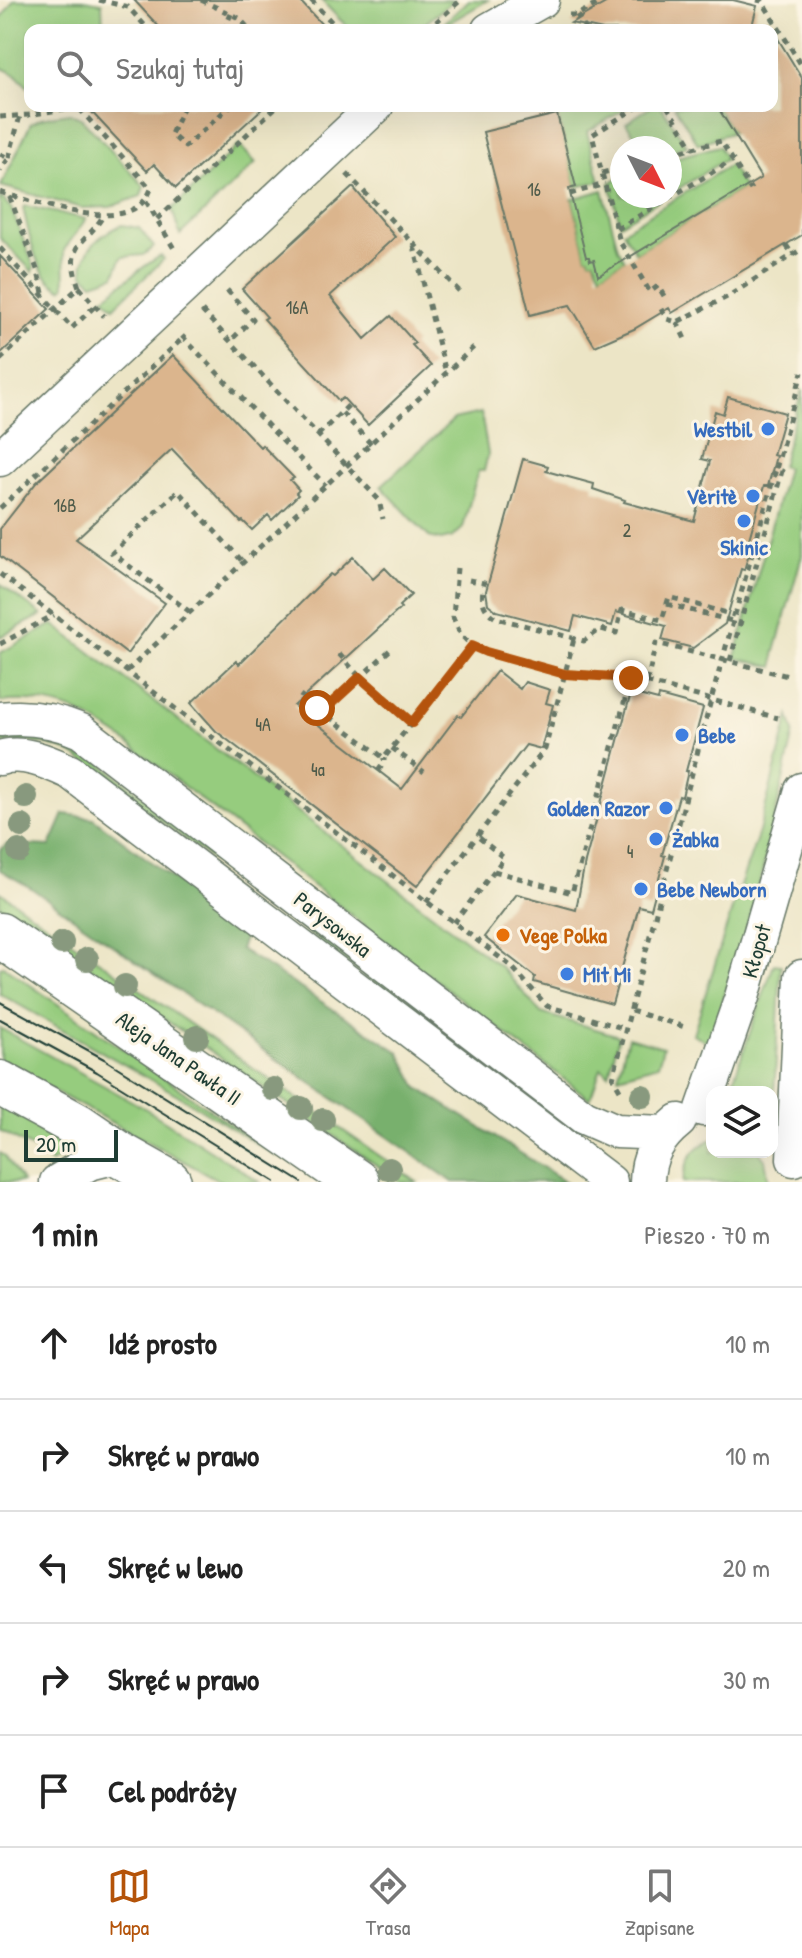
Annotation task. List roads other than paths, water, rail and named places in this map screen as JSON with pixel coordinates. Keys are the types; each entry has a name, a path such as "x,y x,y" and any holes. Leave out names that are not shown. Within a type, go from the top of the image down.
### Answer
{"main road":[{"name":"Aleja Jana Pawła II","path":"0,935 357,1182"},
{"path":"0,1083 77,1125 169,1182"}],"street":[{"path":"507,24 554,8"},
{"path":"0,459 370,112"},
{"name":"Parysowska","path":"0,719 18,717 61,722 81,731 584,1117 616,1131 665,1133"},
{"name":"Parysowska","path":"0,758 37,760 70,772 610,1182"},
{"name":"Kłopot","path":"714,1086 802,790"},
{"path":"796,1171 802,977"},
{"path":"647,1182 653,1151 665,1133 680,1121 706,1108"},
{"path":"778,1132 783,1137 796,1171"},
{"path":"57,1182 89,1163 121,1155"}],"tram line":[{"path":"0,1002 104,1059 301,1182"},
{"path":"0,1019 97,1072 275,1182"}],"place":[{"name":"Westbil","path":"768,429"},
{"name":"Vèritè","path":"753,496"},
{"name":"Skinic","path":"744,521"},
{"name":"Bebe","path":"682,735"},
{"name":"Golden Razor","path":"666,808"},
{"name":"Żabka","path":"656,839"},
{"name":"Bebe Newborn","path":"641,889"},
{"name":"Vege Polka","path":"503,935"},
{"name":"Mit Mi","path":"567,974"}]}
